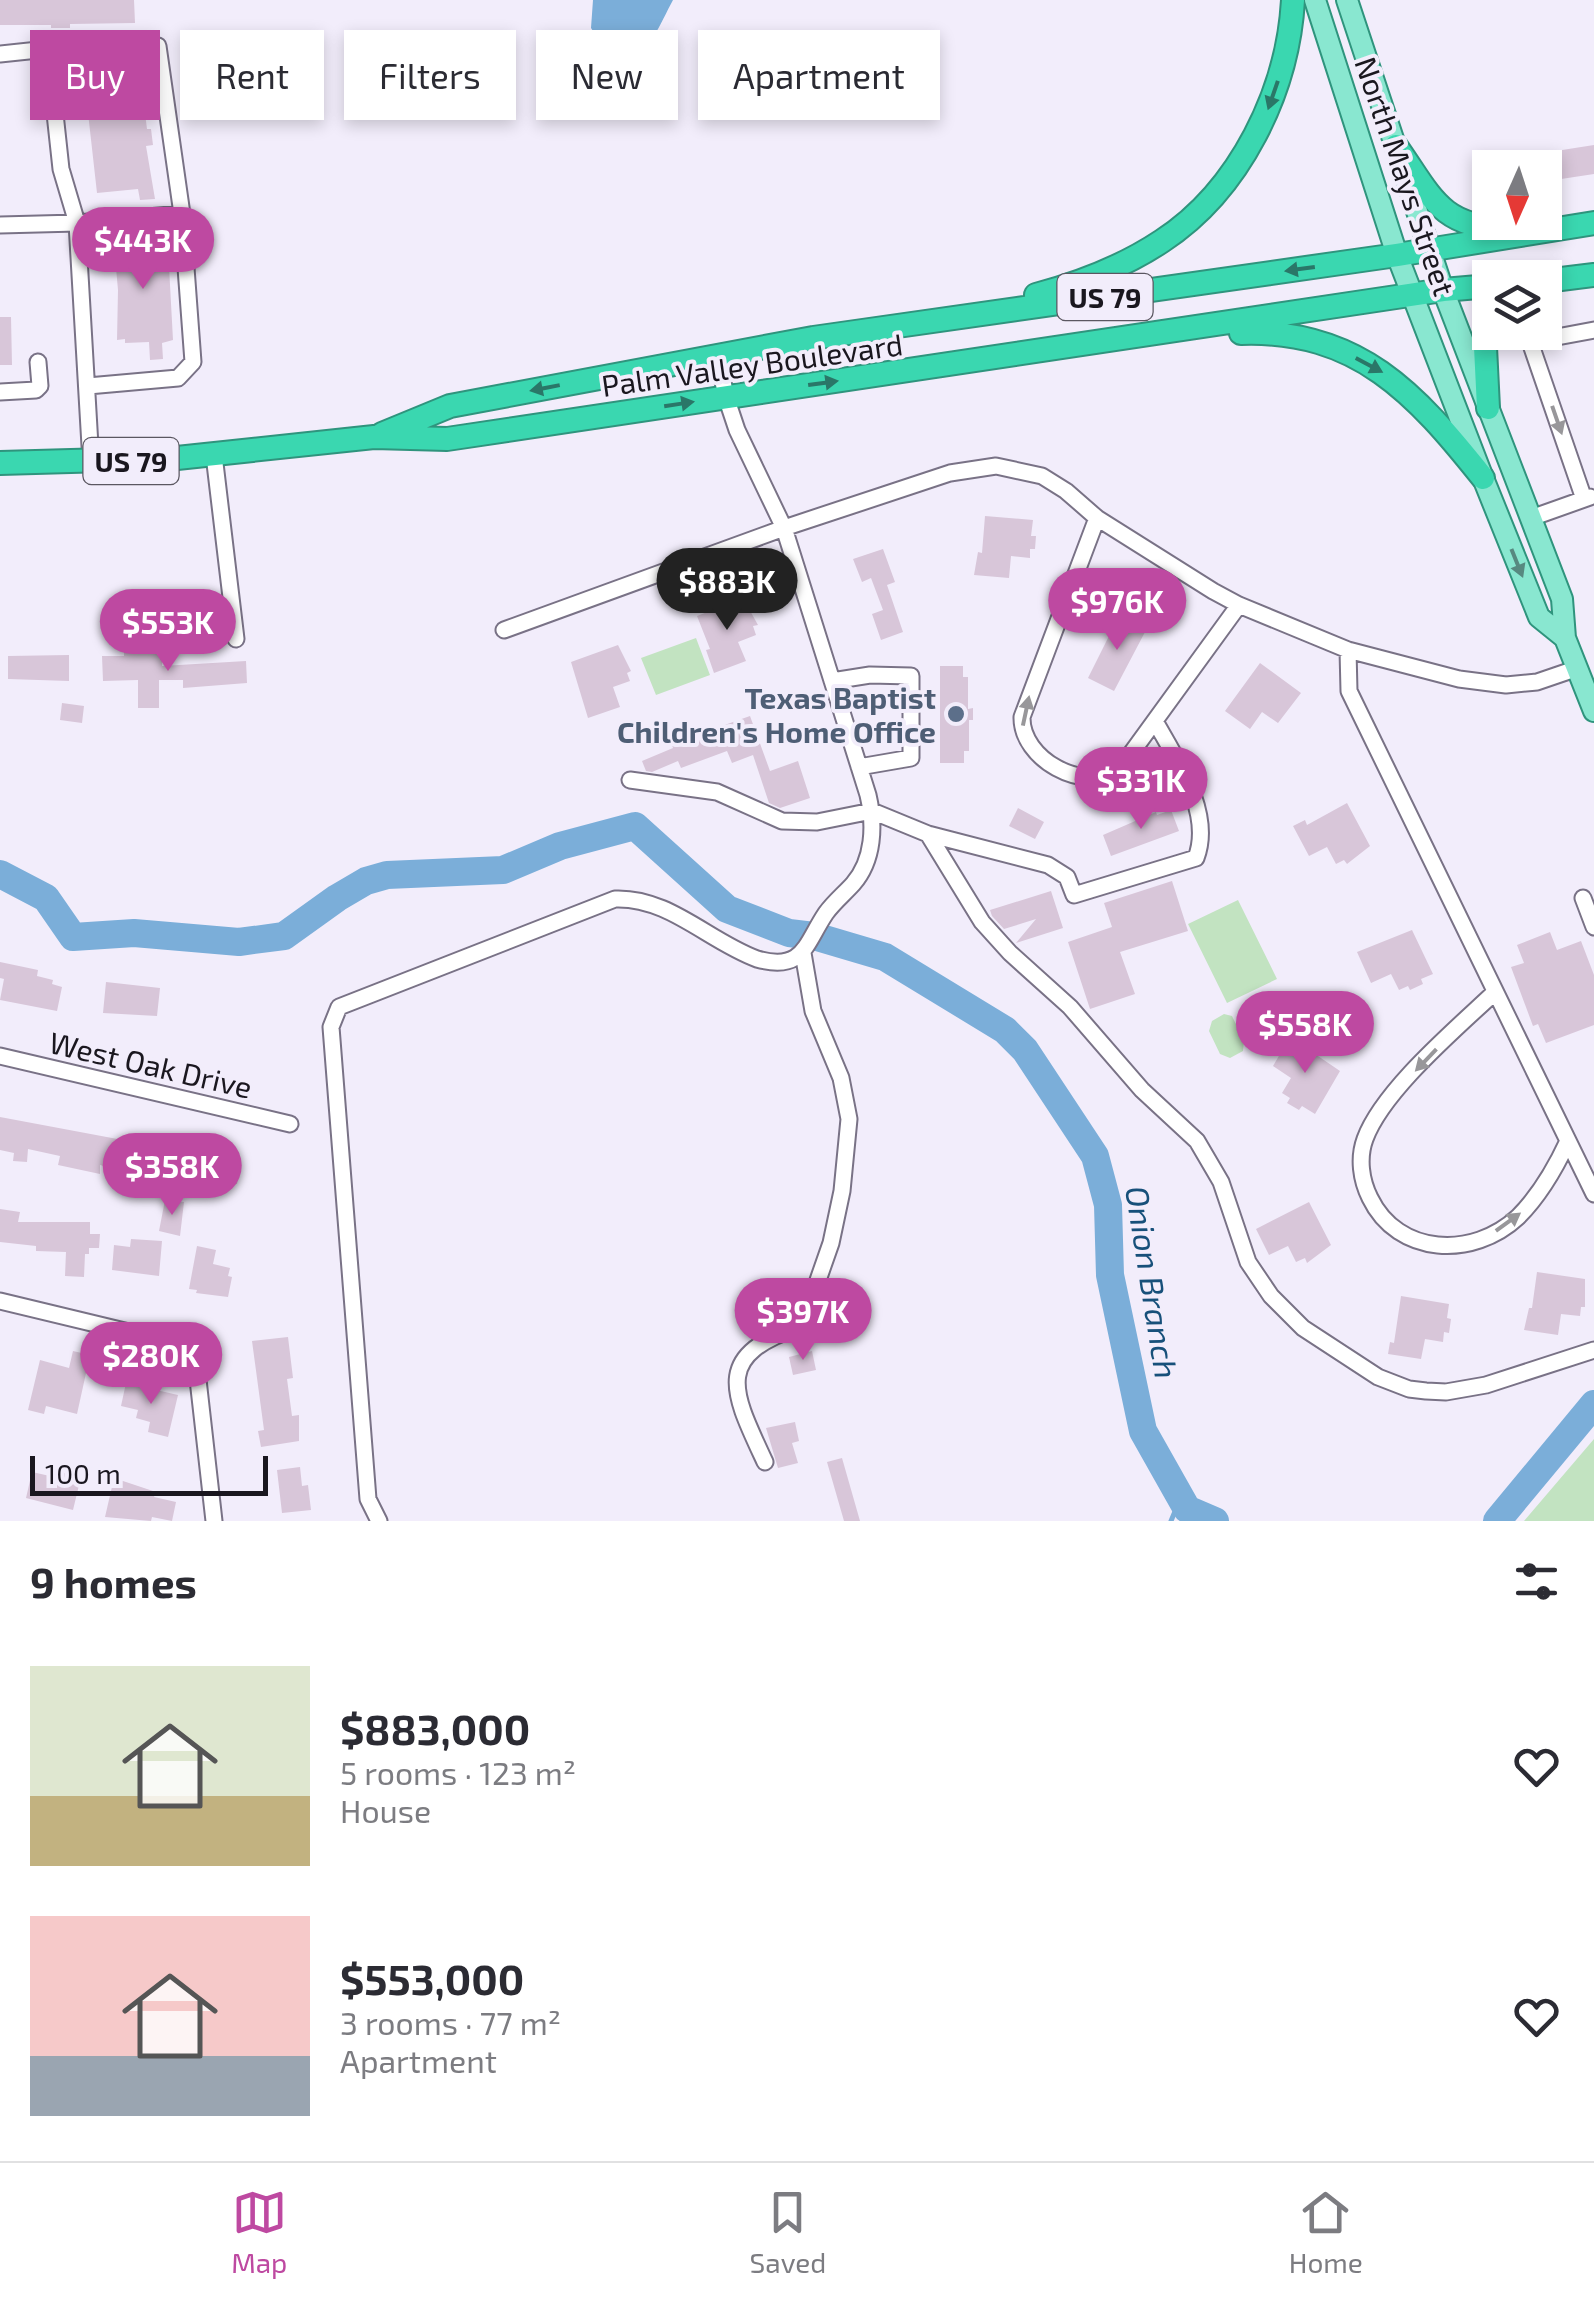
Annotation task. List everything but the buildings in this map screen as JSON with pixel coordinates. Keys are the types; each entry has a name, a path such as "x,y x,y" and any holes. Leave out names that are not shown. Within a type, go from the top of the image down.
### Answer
{"highway":[{"path":"952,319 1113,270 1186,223 1222,184 1266,113 1289,36 1293,0"},
{"path":"1396,146 1438,203 1457,220 1472,225"},
{"name":"US 79","path":"1562,226 1594,222"},
{"name":"US 79","path":"952,319 1486,240"},
{"path":"1562,279 1594,275"},
{"name":"US 79","path":"1137,338 1472,288"},
{"name":"Palm Valley Boulevard","path":"374,437 450,406 813,338 952,319"},
{"path":"1137,338 1268,334 1344,353 1376,368 1408,391 1483,478"},
{"name":"Palm Valley Boulevard","path":"0,463 91,463 214,455 374,437 447,439 1137,338"},
{"path":"1486,350 1488,408"}],"main road":[{"name":"North Mays Street","path":"1315,0 1397,255 1483,478 1538,617 1566,638"},
{"name":"North Mays Street","path":"1347,0 1442,290 1562,599 1566,638 1594,711"}],"street":[{"path":"0,54 30,51"},
{"path":"88,386 178,378 192,362 182,214 160,60"},
{"path":"55,120 60,168 77,223 91,463"},
{"path":"0,225 182,214"},
{"path":"1531,518 1589,498 1530,342 1594,330"},
{"path":"378,1521 368,1499 330,1027 339,1008 615,900 634,898 656,904 757,959 772,963 791,960 803,953 825,914 865,864 872,834 872,811 784,528 737,430 718,356"},
{"path":"0,392 36,390 40,386 38,362"},
{"path":"214,455 236,639"},
{"path":"504,630 784,528 982,466 1013,468 1042,476 1097,518 1238,605 1348,650 1459,679 1506,685 1538,682 1578,668"},
{"path":"1097,518 1022,717 1024,736 1036,752 1061,769 1098,779 1109,777 1126,763 1238,605"},
{"path":"1348,650 1349,691 1594,1194"},
{"path":"832,681 870,675 911,676 911,758 859,767"},
{"path":"630,780 717,792 782,822 818,822 872,811 928,834 1048,865 1067,876 1074,895 1196,858 1203,839 1197,813 1184,774 1156,723"},
{"path":"928,834 982,922 1010,953 1070,1006 1142,1090 1198,1141 1220,1182 1248,1262 1271,1296 1303,1328 1378,1377 1426,1391 1486,1385 1594,1350"},
{"path":"1583,898 1594,928"},
{"path":"765,1462 738,1398 738,1371 749,1351 802,1326 830,1244 848,1142 847,1095 812,1011 803,953"},
{"path":"1495,992 1382,1108 1370,1127 1361,1155 1367,1194 1388,1224 1412,1240 1439,1247 1469,1244 1516,1219 1545,1185 1568,1141"},
{"name":"West Oak Drive","path":"0,1056 290,1124"},
{"path":"0,1301 186,1346 195,1353 214,1521"}],"green space":[{"path":"696,638 710,675 656,695 641,658"},
{"path":"1238,900 1277,979 1227,1003 1188,924"},
{"path":"1224,1014 1232,1016 1244,1041 1243,1051 1230,1058 1220,1054 1209,1031 1212,1021"},
{"path":"1594,1439 1594,1521 1524,1521"}],"water":[{"path":"593,0 673,0 657,30 591,28"}],"waterway":[{"name":"Onion Branch","path":"0,874 46,898 73,937 134,933 239,942 284,936 366,881 387,875 503,870 560,846 635,826 727,909 789,933 814,936 885,957 1005,1030 1025,1050 1095,1156 1108,1205 1110,1275 1143,1431 1187,1509 1215,1521"},
{"name":"Onion Branch","path":"1497,1521 1594,1404"},
{"path":"1171,1521 1181,1497"}],"place":[{"name":"Texas Baptist Children's Home Office","path":"956,714"}]}
